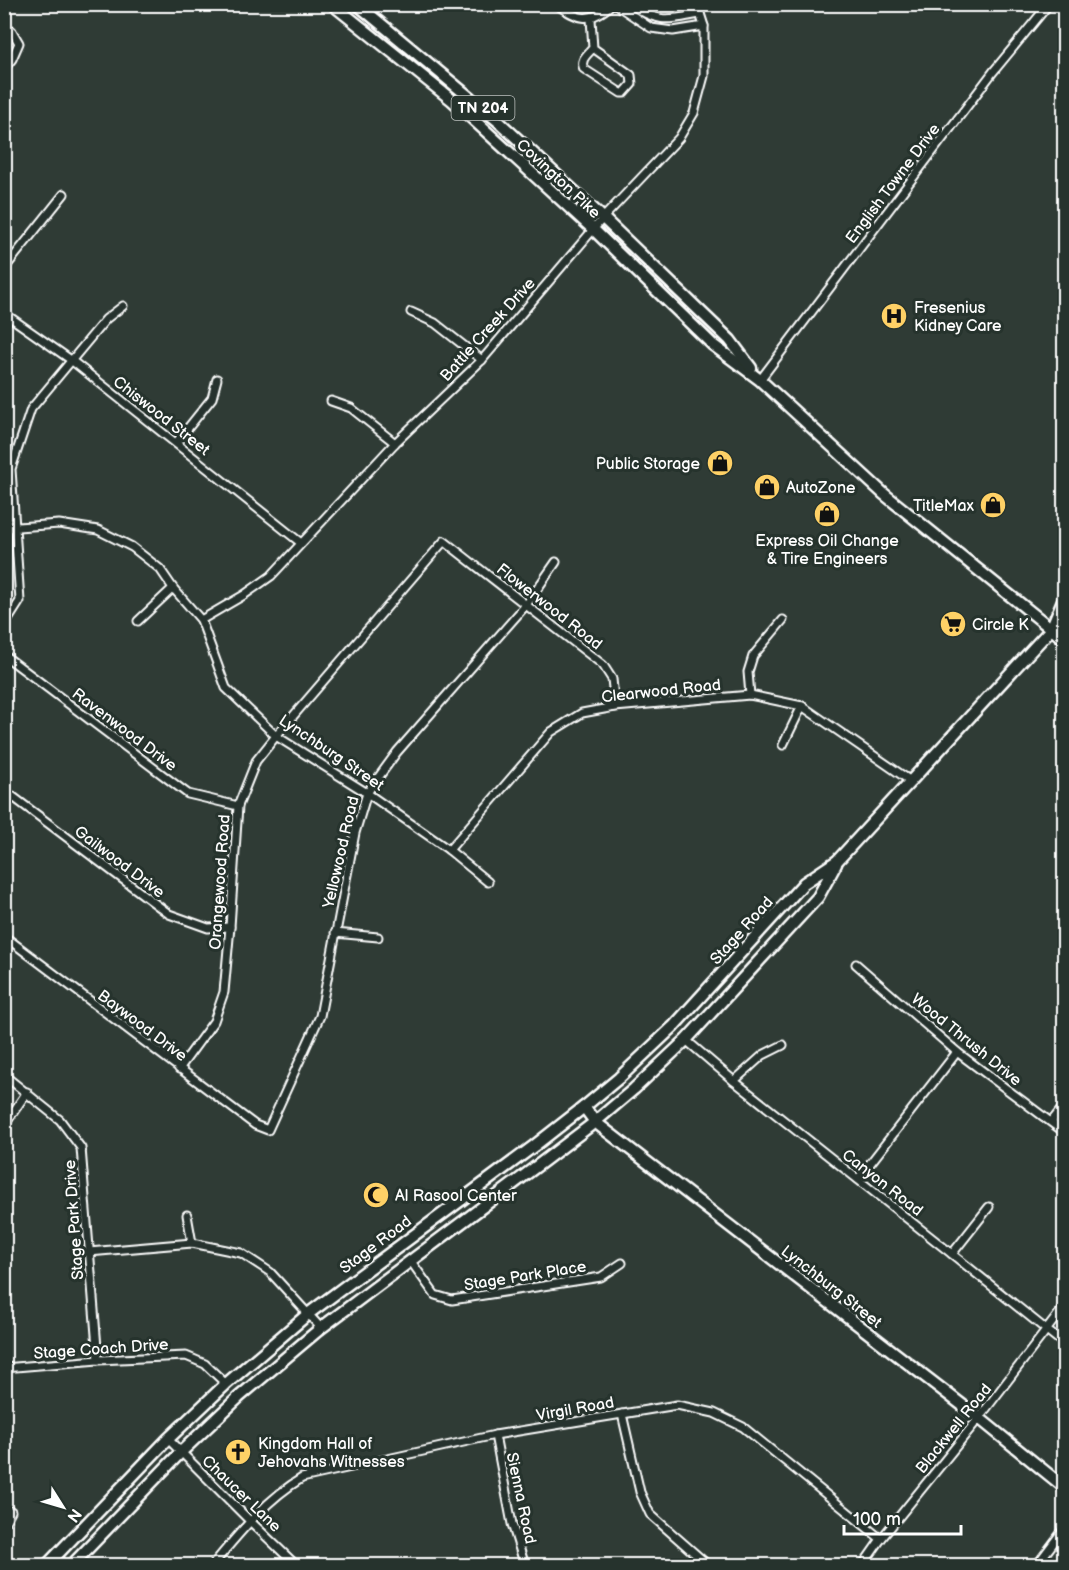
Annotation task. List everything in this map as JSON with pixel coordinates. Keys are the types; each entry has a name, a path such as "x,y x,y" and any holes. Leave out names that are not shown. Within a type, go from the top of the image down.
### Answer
{"main road":[{"name":"Covington Pike","path":"332,4 452,100 594,230 713,345 760,380 884,494 1065,639"},
{"name":"Covington Pike","path":"357,4 498,121 603,218 730,340 760,380"},
{"name":"Stage Road","path":"1051,629 1065,598"},
{"name":"Stage Road","path":"46,1566 168,1439 226,1384 308,1314 584,1107 619,1078 673,1027 804,883 837,861 1051,629 1065,620"},
{"name":"Stage Road","path":"71,1566 181,1452 239,1397 321,1328 595,1122 634,1089 686,1040 818,897 837,861"},
{"name":"Lynchburg Street","path":"584,1107 595,1122 1065,1487"}],"street":[{"path":"556,4 569,14 591,19 602,14 614,4 651,28 673,31 704,26"},
{"path":"630,4 644,14 658,19 668,20 700,14"},
{"name":"Battle Creek Drive","path":"201,620 271,576 395,443 482,360 603,218 679,138 694,113 704,76 704,26 697,4"},
{"name":"English Towne Drive","path":"760,380 990,75 1049,4"},
{"path":"591,19 593,48 582,61 582,65 584,69 624,93 632,84 631,75 593,48"},
{"path":"4,25 12,31 19,44 4,69"},
{"path":"4,269 64,194"},
{"path":"4,626 20,601 11,469 32,409 106,319 123,306"},
{"path":"411,312 435,323 482,360"},
{"name":"Chiswood Street","path":"4,313 71,360 301,543"},
{"path":"176,443 212,398 217,379"},
{"path":"331,401 351,408 395,443"},
{"name":"Lynchburg Street","path":"4,528 59,524 98,530 132,546 160,569 201,620 226,688 276,736 367,793 449,850 488,882"},
{"name":"Flowerwood Road","path":"444,541 603,665 612,679 615,707"},
{"name":"Orangewood Road","path":"179,1069 214,1021 224,992 238,806 256,761 444,541"},
{"name":"Yellowood Road","path":"268,1130 320,1016 355,833 367,793 397,752 526,605 556,562"},
{"path":"138,621 173,588"},
{"path":"750,695 748,672 753,656 783,620"},
{"name":"Ravenwood Drive","path":"4,656 188,794 238,806"},
{"name":"Clearwood Road","path":"449,850 551,732 582,713 615,707 750,695 802,706 912,782"},
{"path":"783,745 802,706"},
{"name":"Gailwood Drive","path":"4,790 169,914 208,928 230,927"},
{"path":"335,933 378,937"},
{"name":"Baywood Drive","path":"4,936 255,1125 268,1130"},
{"name":"Wood Thrush Drive","path":"856,964 957,1052 1065,1132"},
{"name":"Canyon Road","path":"686,1040 734,1082 1065,1344"},
{"path":"734,1082 763,1055 783,1045"},
{"path":"858,1179 957,1052"},
{"name":"Stage Park Drive","path":"4,1075 60,1120 81,1148 98,1360"},
{"path":"4,1126 27,1092"},
{"path":"1052,1121 1065,1106"},
{"path":"952,1254 989,1207"},
{"path":"187,1215 192,1243"},
{"path":"89,1252 192,1243 242,1253 270,1272 321,1328"},
{"name":"Stage Park Place","path":"410,1260 435,1295 452,1300 601,1277 622,1263"},
{"name":"Blackwell Road","path":"861,1566 1065,1307"},
{"name":"Stage Coach Drive","path":"4,1368 186,1356 205,1364 226,1384"},
{"name":"Virgil Road","path":"214,1566 250,1521 285,1488 302,1478 495,1435 677,1405 714,1413 743,1427 881,1539"},
{"path":"622,1414 640,1492 650,1514 709,1566"},
{"name":"Sienna Road","path":"495,1435 512,1524 525,1566"},
{"name":"Chaucer Lane","path":"168,1439 297,1566"},
{"path":"4,1524 11,1510"},
{"path":"1036,1566 1065,1529"}],"place":[{"name":"Fresenius Kidney Care","path":"894,316"},
{"name":"Public Storage","path":"720,463"},
{"name":"AutoZone","path":"767,487"},
{"name":"TitleMax","path":"993,505"},
{"name":"Express Oil Change & Tire Engineers","path":"827,514"},
{"name":"Circle K","path":"953,624"},
{"name":"Al Rasool Center","path":"376,1195"},
{"name":"Kingdom Hall of Jehovahs Witnesses","path":"238,1452"}]}
